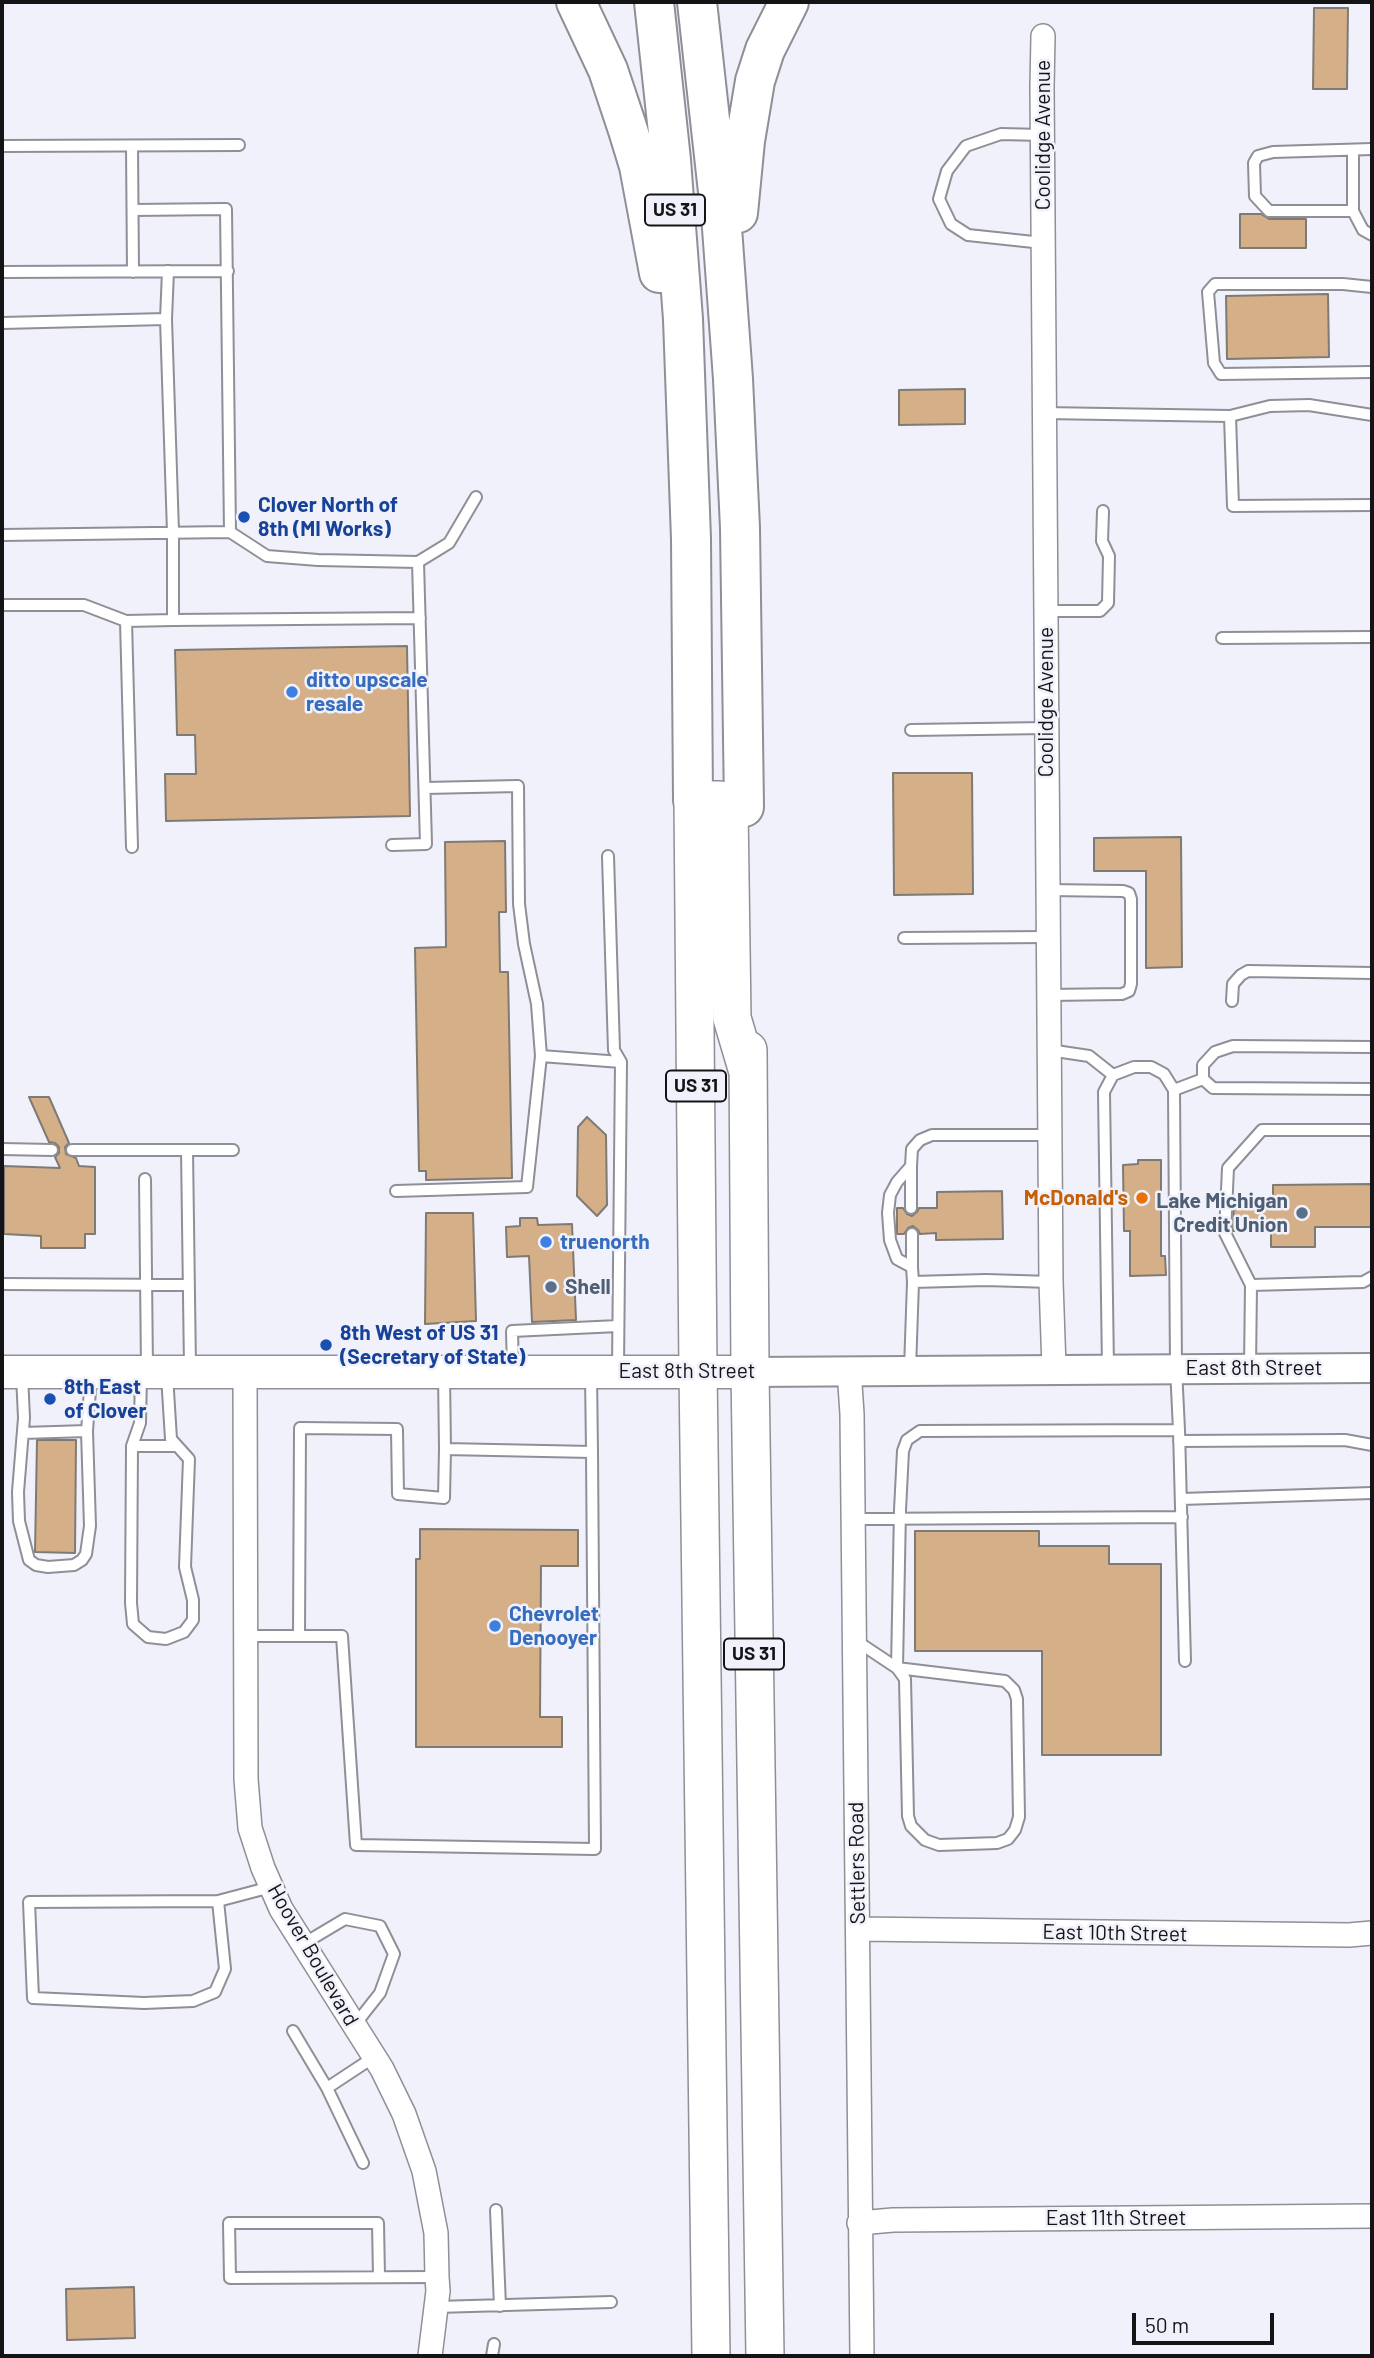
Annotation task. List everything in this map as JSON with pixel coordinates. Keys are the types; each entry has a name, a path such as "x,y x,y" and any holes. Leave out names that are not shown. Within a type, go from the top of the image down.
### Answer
{"highway":[{"path":"576,2 608,70 639,166 688,420"},
{"name":"US 31","path":"654,2 673,185 688,420 711,2356"},
{"name":"US 31","path":"697,2 729,309 740,528 765,2356"},
{"path":"729,309 749,110 765,50 789,2"},
{"path":"693,800 720,800 729,807 732,1018 748,1072"},
{"path":"705,1907 729,1930 760,1936"}],"main road":[{"name":"East 8th Street","path":"12,1372 750,1372"}],"street":[{"name":"Coolidge Avenue","path":"1043,36 1049,1135 1054,1368"},
{"name":"East 8th Street","path":"750,1372 1372,1368"},
{"name":"Settlers Road","path":"849,1370 855,1640 862,2356"},
{"name":"Hoover Boulevard","path":"245,1372 246,1779 250,1828 281,1909 374,2057 404,2114 424,2171 436,2233 436,2307 430,2356"},
{"name":"East 10th Street","path":"858,1929 1349,1935 1372,1933"},
{"name":"East 11th Street","path":"859,2223 893,2220 1372,2216"}],"lane":[{"path":"1042,135 1001,134 966,146 947,171 939,199 951,224 968,235 1043,243"},
{"path":"132,145 134,272"},
{"path":"2,146 239,145"},
{"path":"1353,211 1269,211 1255,196 1254,163 1258,156 1273,152 1372,149"},
{"path":"1353,150 1353,211 1363,230 1372,235"},
{"path":"132,210 226,209 230,532"},
{"path":"168,271 166,319 173,620"},
{"path":"2,272 228,271"},
{"path":"1372,287 1343,284 1215,284 1208,292 1214,363 1221,373 1372,372"},
{"path":"2,323 166,319"},
{"path":"1044,413 1230,416 1270,406 1309,405 1372,415"},
{"path":"1230,416 1233,506 1372,505"},
{"path":"2,535 230,532 267,556 318,561 418,562 449,543 476,497"},
{"path":"1045,611 1100,611 1108,603 1109,556 1102,541 1103,511"},
{"path":"392,845 426,844 418,562"},
{"path":"2,605 84,605 126,621 420,618"},
{"path":"126,621 132,847"},
{"path":"1222,638 1372,637"},
{"path":"911,730 1046,728"},
{"path":"396,1191 527,1187 541,1056 537,1004 524,944 519,904 518,786 425,788"},
{"path":"246,1636 342,1636 356,1844 595,1849 592,1452 604,1371 618,1326 621,1062 614,1050 608,856"},
{"path":"1048,890 1123,891 1129,893 1131,899 1129,991 1122,994 1048,995"},
{"path":"904,938 1048,937"},
{"path":"1232,1001 1233,984 1248,971 1372,974"},
{"path":"1372,1047 1233,1046 1215,1052 1203,1065 1203,1079 1213,1088 1372,1088"},
{"path":"1049,1050 1089,1056 1113,1075"},
{"path":"541,1056 621,1062"},
{"path":"1108,1368 1104,1092 1113,1075 1134,1067 1151,1067 1164,1074 1174,1090 1176,1368 1185,1661"},
{"path":"1174,1090 1203,1079"},
{"path":"1250,1368 1251,1284 1225,1233 1228,1168 1262,1130 1372,1130"},
{"path":"911,1208 912,1149 920,1140 932,1135 1049,1135"},
{"path":"2,1149 52,1150"},
{"path":"72,1150 233,1150"},
{"path":"145,1179 146,1285 161,1372 171,1439 189,1459 185,1567 193,1600 193,1620 184,1632 166,1639 148,1637 134,1624 131,1603 132,1446 161,1372 188,1285 187,1150"},
{"path":"911,1167 897,1182 890,1195 888,1213 890,1240 897,1259 912,1267"},
{"path":"910,1369 912,1234"},
{"path":"1251,1284 1363,1282 1372,1277"},
{"path":"913,1282 1051,1282"},
{"path":"2,1284 188,1285"},
{"path":"513,1372 512,1331 618,1326"},
{"path":"12,1372 23,1433 18,1493 21,1535 29,1559 48,1567 74,1565 82,1560 86,1553 90,1526 87,1432 91,1372"},
{"path":"299,1636 300,1428 397,1429 398,1494 444,1497 444,1372"},
{"path":"23,1433 87,1432"},
{"path":"897,1668 903,1451 907,1440 920,1432 1179,1435 1332,1440 1372,1446"},
{"path":"132,1446 177,1446"},
{"path":"445,1449 592,1452"},
{"path":"1181,1499 1372,1493"},
{"path":"853,1519 1182,1517"},
{"path":"855,1640 897,1668 905,1679 908,1816 911,1826 925,1840 939,1844 997,1843 1008,1839 1016,1830 1019,1817 1017,1699 1014,1690 1005,1681 897,1668"},
{"path":"218,1901 225,1969 215,1992 193,2001 144,2003 33,1998 29,1902 218,1901 271,1887"},
{"path":"303,1944 345,1919 380,1926 394,1954 380,1993 354,2025"},
{"path":"293,2031 327,2088 363,2163"},
{"path":"327,2088 374,2057"},
{"path":"496,2210 500,2305"},
{"path":"379,2277 378,2223 229,2223 230,2278 437,2277"},
{"path":"436,2307 611,2302"},
{"path":"492,2356 494,2344"}],"building":[{"path":"1314,8 1348,8 1347,89 1313,89"},
{"path":"1240,214 1261,214 1269,219 1306,219 1306,248 1240,248"},
{"path":"1328,294 1329,357 1227,359 1226,296"},
{"path":"965,389 965,424 899,425 899,390"},
{"name":"ditto upscale resale","path":"407,646 410,816 166,821 165,774 196,774 195,735 177,735 175,650"},
{"path":"893,773 972,773 973,894 894,895"},
{"path":"1181,837 1182,967 1146,968 1146,871 1094,871 1094,838"},
{"path":"505,841 506,912 499,912 500,972 508,972 512,1178 426,1180 426,1171 419,1171 415,948 446,947 445,842"},
{"path":"29,1097 49,1097 69,1143 65,1147 66,1154 76,1158 79,1166 95,1167 95,1234 85,1234 85,1248 41,1248 41,1236 4,1234 4,1166 60,1168 55,1157 59,1153 59,1147 49,1142"},
{"path":"587,1117 606,1135 607,1205 597,1216 577,1196 578,1127"},
{"name":"McDonald's","path":"1138,1160 1161,1160 1161,1256 1165,1256 1166,1275 1130,1276 1130,1231 1124,1231 1123,1165 1138,1164"},
{"name":"Lake Michigan Credit Union","path":"1371,1184 1371,1227 1315,1227 1315,1247 1271,1247 1271,1232 1233,1231 1234,1199 1273,1199 1273,1185"},
{"path":"1002,1191 1003,1239 936,1240 936,1233 920,1234 913,1226 904,1234 897,1234 897,1208 903,1208 912,1216 919,1208 937,1208 937,1192"},
{"path":"426,1213 473,1213 476,1321 425,1324"},
{"path":"520,1218 537,1218 538,1225 572,1224 576,1320 532,1322 529,1256 507,1257 506,1227 520,1226"},
{"path":"37,1440 76,1440 75,1553 35,1552"},
{"path":"420,1529 578,1530 578,1566 541,1566 540,1717 562,1717 562,1747 416,1747 416,1559 420,1559"},
{"path":"915,1531 1039,1531 1039,1546 1109,1546 1109,1564 1161,1564 1161,1755 1042,1755 1042,1651 915,1651"},
{"path":"134,2287 135,2338 67,2340 66,2289"}],"place":[{"name":"Clover North of 8th (MI Works)","path":"244,517"},
{"name":"ditto upscale resale","path":"292,692"},
{"name":"McDonald's","path":"1142,1198"},
{"name":"Lake Michigan Credit Union","path":"1302,1213"},
{"name":"truenorth","path":"546,1242"},
{"name":"Shell","path":"551,1287"},
{"name":"8th West of US 31 (Secretary of State)","path":"326,1345"},
{"name":"8th East of Clover","path":"50,1399"},
{"name":"Chevrolet Denooyer","path":"495,1626"}]}
